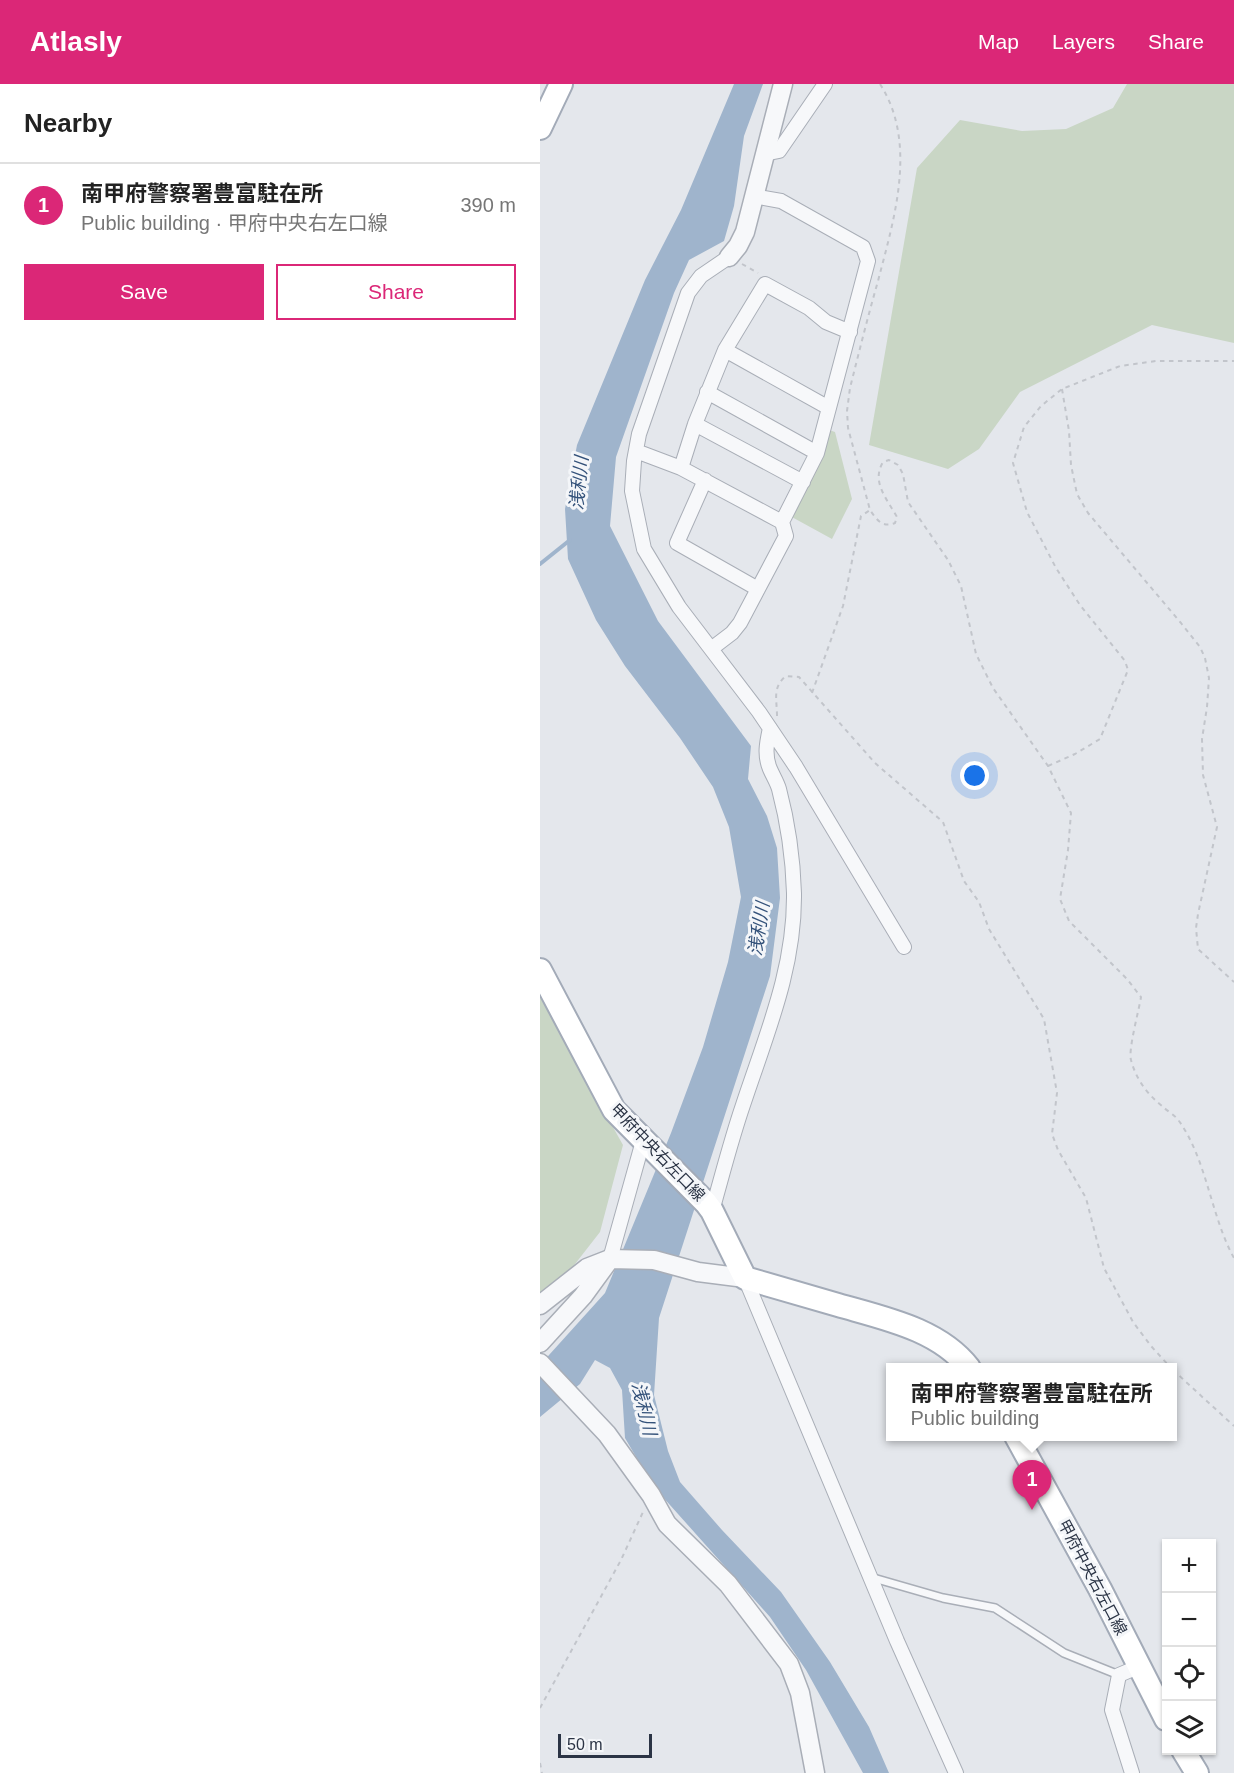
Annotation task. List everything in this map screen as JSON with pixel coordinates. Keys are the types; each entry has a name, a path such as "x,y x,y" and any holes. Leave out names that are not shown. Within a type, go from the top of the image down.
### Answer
{"main road":[{"path":"540,128 561,84"},
{"name":"甲府中央右左口線","path":"540,970 614,1110 709,1207 745,1278"},
{"path":"745,1278 895,1322 943,1344 966,1363"},
{"name":"甲府中央右左口線","path":"1018,1441 1100,1589 1162,1709"},
{"path":"1186,1755 1197,1773"}],"street":[{"path":"783,84 745,232 729,257 701,276 688,293 639,434 632,491 644,549 679,607 770,728 796,767 904,947"},
{"path":"764,154 779,151 825,84"},
{"path":"711,649 732,633 740,623 786,536 782,522 817,453 868,261 863,247 781,201 753,196"},
{"path":"681,468 694,424 725,350 765,284 810,308 826,322 850,332"},
{"path":"725,350 829,408"},
{"path":"707,392 817,453"},
{"path":"694,424 803,482"},
{"path":"636,451 681,468 782,522"},
{"path":"705,480 676,543 758,589"},
{"path":"709,1207 778,1000 787,969 791,942 794,893 790,842 779,787 769,766 766,752 770,728"},
{"path":"540,1343 583,1296 610,1259 647,1144"},
{"path":"540,1305 587,1268 610,1259 654,1260 698,1272 745,1278 870,1577 956,1773"},
{"path":"571,1281 583,1296"},
{"path":"540,1363 607,1434 651,1495 667,1524 728,1584 789,1665 800,1693 815,1773"},
{"path":"1132,1773 1112,1710 1119,1676 1140,1666"}],"lane":[{"path":"870,1577 943,1598 995,1608 1064,1653 1119,1676"}],"path":[{"path":"880,84 888,96 898,130 900,161 898,195 850,388 847,411 848,428 870,510 883,524 895,523 897,517 878,484 880,468 883,462 889,460 898,465 903,474 908,502 948,560 961,586 976,654 993,688 1048,766 1071,813 1060,899 1069,921 1127,979 1141,997 1130,1058 1140,1083 1178,1120 1193,1147 1225,1241 1234,1258"},
{"path":"729,257 765,277 765,284"},
{"path":"1048,766 1100,739 1128,670 1125,661 1080,605 1056,568 1027,512 1013,463 1024,427 1041,406 1062,389 1119,366 1156,361 1234,361"},
{"path":"1062,389 1069,431 1071,465 1077,494 1088,513 1181,623 1200,647 1205,658 1209,678 1202,739 1203,775 1216,827 1196,928 1198,949 1234,982"},
{"path":"812,693 843,606 861,516 870,510"},
{"path":"770,728 778,715 776,694 779,681 786,676 799,677 875,763 943,822 964,881 979,902 989,929 1044,1019 1057,1093 1052,1134 1058,1150 1086,1198 1104,1268 1133,1322 1167,1363"},
{"path":"1177,1374 1234,1426"},
{"path":"540,1708 621,1560 651,1495"},
{"path":"540,1762 542,1773"}],"green space":[{"path":"1127,84 1234,84 1234,343 1152,325 1020,392 979,449 948,469 869,445 917,168 960,120 1022,131 1066,129 1113,108"},
{"path":"829,430 835,432 852,499 832,539 790,516"},
{"path":"540,997 623,1145 600,1232 540,1309"}],"water":[{"name":"浅利川","path":"734,84 763,84 744,136 734,206 724,241 689,260 674,293 616,457 610,526 658,621 751,746 748,779 767,816 777,848 780,898 770,976 659,1318 654,1395 668,1451 680,1482 781,1592 830,1662 869,1727 889,1773 863,1773 806,1670 770,1617 653,1486 625,1438 622,1390 610,1368 595,1360 580,1384 540,1417 540,1365 605,1293 671,1133 703,1047 728,962 741,897 729,827 713,787 680,738 625,666 596,620 568,559 565,509 577,445 645,280 681,210"}],"waterway":[{"path":"540,564 570,540"}],"place":[{"name":"南甲府警察署豊富駐在所","path":"1032,1510"}]}
